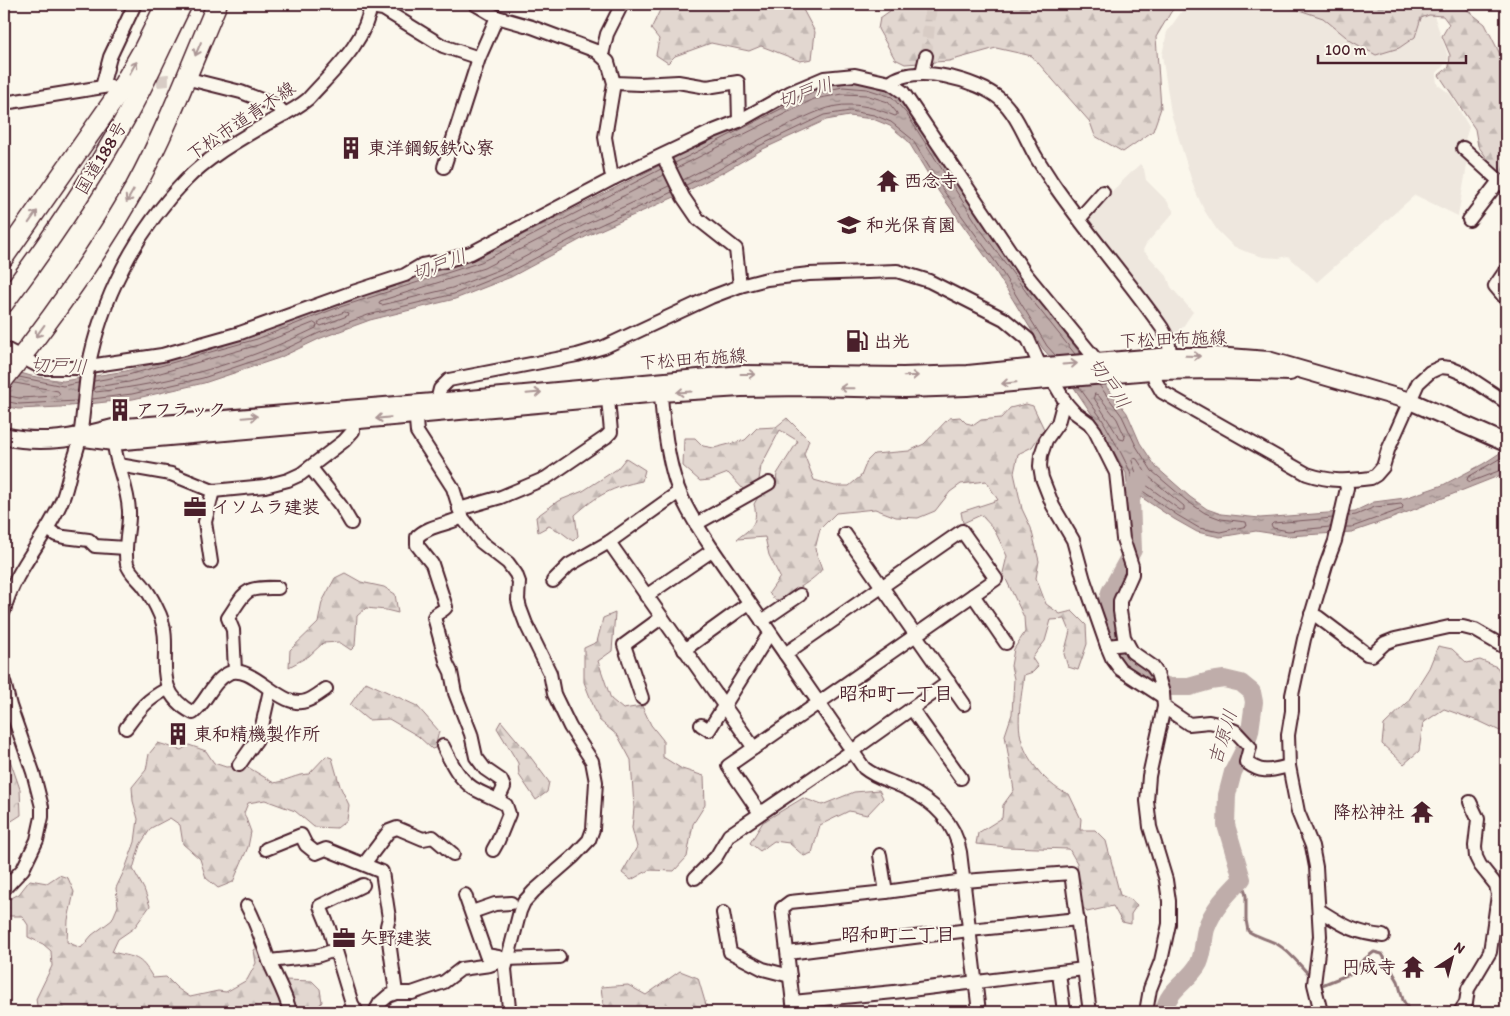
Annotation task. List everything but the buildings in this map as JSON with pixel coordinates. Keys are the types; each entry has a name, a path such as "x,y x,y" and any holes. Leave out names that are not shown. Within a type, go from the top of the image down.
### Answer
{"highway":[{"path":"4,256 116,96 144,48 166,4"},
{"name":"国道188号","path":"4,303 33,265 85,187 125,118 182,4"},
{"path":"4,379 20,360 103,242 136,186 172,109 217,4"}],"main road":[{"name":"下松田布施線","path":"4,436 17,439 53,441 80,437 415,409 608,399 660,387 742,374 959,375 1049,372 1097,366 1171,363 1216,370 1309,373 1410,401 1505,443"},
{"name":"下松田布施線","path":"415,409 437,401 660,387"}],"street":[{"path":"4,103 106,86 110,58 136,4"},
{"path":"475,4 497,17 532,26 582,45 602,55 608,62 614,82 605,137 611,172 614,178"},
{"path":"602,55 607,34 622,4"},
{"path":"370,5 382,10 443,46 478,58"},
{"name":"下松市道青木線","path":"4,611 6,601 17,578 48,529 63,498 80,437 89,367 100,323 114,286 129,256 151,222 187,179 238,140 299,107 308,98 358,41 370,5"},
{"path":"444,167 478,58 497,17"},
{"path":"922,73 926,56"},
{"path":"890,83 896,77 922,73 938,75 983,89 999,98 1009,109 1036,158 1162,328 1168,339 1171,363"},
{"path":"4,348 20,360 42,368 76,368 162,355 240,333 405,275 422,265 445,261 471,253 614,178 664,158 711,132 739,121 791,92 824,78 854,75 890,83 903,92 1025,273 1097,366"},
{"path":"193,80 241,92 278,106 285,114"},
{"path":"614,82 641,84 678,82 706,87 738,82 739,121"},
{"path":"1463,148 1503,184 1469,220"},
{"path":"664,158 684,197 698,219 736,249 740,286"},
{"path":"1080,218 1103,192"},
{"path":"1506,270 1495,286 1506,299"},
{"path":"437,401 440,389 449,380 577,355 604,347 710,297 767,279 809,274 897,271 930,282 1004,319 1028,340 1066,403 1095,430 1116,473 1123,539 1132,566 1132,574 1120,601 1126,644 1132,652 1152,666 1157,673 1163,699 1162,725 1149,776 1147,801 1150,827 1166,880 1169,901 1169,924 1161,961 1150,989 1146,1012"},
{"path":"1150,364 1162,392 1273,456 1307,474 1323,480 1346,481 1371,478 1376,475 1383,467 1388,450 1418,384 1430,372 1441,367 1450,368 1462,373 1506,402"},
{"path":"660,387 669,452 679,492 712,550 864,768 872,775 924,798 936,807 950,824 958,840 979,1012"},
{"path":"498,800 504,787 500,780 485,769 476,757 471,734 454,693 451,672 434,617 436,614 444,611 446,606 432,564 417,545 418,537 424,530 455,521 461,513 546,478 606,436 611,432 608,399"},
{"path":"1066,403 1062,408 1058,423 1046,440 1041,455 1042,478 1053,506 1073,540 1084,580 1112,658 1120,669 1163,699 1189,724 1209,722 1235,731 1250,747 1246,762 1258,770 1274,770 1289,766"},
{"path":"415,409 417,432 453,488 461,513 481,542 508,563 516,574 519,582 518,600 526,624 550,673 554,694 570,727 592,761 596,782 593,829 588,840 573,857 534,891 524,902 520,911 512,947 504,960 509,1008 506,1012"},
{"path":"119,465 171,474 213,491 265,486 288,480 311,468 344,441 353,431 352,415"},
{"path":"113,435 114,453 126,488 129,511 126,548 127,564 131,572 144,587 161,617 164,630 167,689 176,701 193,714 200,708 218,681 227,674 236,671 242,672 270,690 296,702 305,702 326,690"},
{"path":"311,468 342,506 351,523"},
{"path":"1321,1012 1315,980 1320,936 1316,867 1312,846 1298,812 1289,766 1288,735 1292,711 1292,695 1311,614 1336,538 1347,488 1346,481"},
{"path":"696,524 769,483"},
{"path":"210,562 206,522 213,491"},
{"path":"553,581 569,565 609,542 679,492"},
{"path":"48,529 64,538 89,540 95,546 126,548"},
{"path":"760,813 728,766 996,579 962,531 785,654"},
{"path":"845,534 964,704"},
{"path":"609,542 754,748"},
{"path":"646,596 712,550"},
{"path":"236,671 232,630 228,618 245,592 250,589 278,588"},
{"path":"762,621 800,595"},
{"path":"973,595 1006,642"},
{"path":"684,650 750,603"},
{"path":"1311,614 1367,654 1372,655 1385,644 1395,639 1449,627 1463,627 1475,630 1506,648"},
{"path":"642,698 624,645 661,618"},
{"path":"701,725 709,730 766,639 771,635"},
{"path":"1107,646 1126,644"},
{"path":"4,682 10,706 33,772 42,807 37,840 23,869 4,889"},
{"path":"695,878 716,857 729,835 949,682"},
{"path":"126,728 145,703 153,696 167,689"},
{"path":"239,765 260,735 270,690"},
{"path":"912,709 961,778"},
{"path":"443,746 454,768 466,782 475,789 506,805 509,814 493,850"},
{"path":"1460,1012 1466,1003 1468,989 1490,952 1498,895 1496,885 1476,857 1475,846 1478,819 1470,802"},
{"path":"364,864 389,831 397,828 423,839 433,838 453,854"},
{"path":"266,849 301,835 306,846 316,853 326,849 382,872 390,918 386,926 396,993"},
{"path":"880,855 886,892"},
{"path":"1084,969 894,992 794,1007 782,908 790,902 886,892 964,880 1071,873 1090,1012"},
{"path":"357,1012 352,1004 329,928 320,906 363,886"},
{"path":"465,895 486,955 504,960"},
{"path":"472,912 495,904 511,903"},
{"path":"247,906 257,924 269,961 290,1012"},
{"path":"1319,910 1352,930 1383,936"},
{"path":"723,913 730,952 763,969 790,976"},
{"path":"788,953 969,930 1078,919"},
{"path":"269,961 317,956 335,950"},
{"path":"375,1012 380,1003 388,996 396,993 412,993 444,982 462,969 490,965 504,960 559,958"},
{"path":"1058,973 1064,1012"}],"shaded area":[{"path":"1187,4 1430,4 1449,59 1436,74 1437,84 1450,94 1469,127 1465,140 1457,152 1468,160 1458,216 1415,195 1317,282 1288,256 1279,258 1263,257 1233,246 1217,230 1204,210 1194,188 1171,113 1162,55 1167,32"},
{"path":"1140,164 1144,169 1146,180 1167,201 1174,212 1143,250 1167,276 1171,287 1193,312 1178,334 1173,333 1086,220 1106,197"}],"green space":[{"path":"672,4 800,4 815,32 812,59 800,61 761,46 749,51 711,43 675,56 668,63 656,55 659,39 651,29 660,10"},
{"path":"916,4 949,9 969,4 1178,4 1156,37 1161,108 1153,131 1123,152 1095,136 1090,122 1032,56 996,48 949,61 905,64 895,59 878,29 880,18 894,8"},
{"path":"1268,4 1368,4 1379,6 1383,4 1463,4 1466,9 1485,24 1506,66 1506,177 1493,166 1478,146 1475,129 1439,75 1449,67 1450,55 1442,36 1449,24 1443,16 1429,15 1421,18 1415,37 1399,48 1376,55 1351,41 1323,18 1296,9"},
{"path":"1026,404 1033,406 1044,429 1032,447 1018,454 1014,473 1022,509 1031,528 1039,561 1036,578 1046,604 1060,614 1072,611 1086,625 1087,644 1078,670 1068,667 1064,654 1070,631 1065,619 1051,620 1045,641 1032,658 1038,667 1033,672 1024,675 1019,716 1021,738 1031,761 1041,774 1058,789 1069,794 1081,819 1080,830 1095,830 1106,841 1120,895 1130,899 1137,905 1131,914 1131,924 1122,922 1113,906 1087,912 1082,906 1077,863 1069,849 976,844 978,833 1002,818 1003,805 1014,790 1005,735 1012,714 1014,679 1011,666 1014,649 1025,632 1024,617 1003,573 1007,556 994,529 981,515 963,523 961,512 998,500 986,481 961,484 950,492 935,511 918,518 896,517 875,509 836,513 820,529 815,549 822,569 808,582 776,601 769,593 780,577 769,555 765,537 737,539 753,525 755,521 754,504 761,492 775,487 777,474 798,441 780,430 761,466 759,480 744,490 728,473 710,480 700,481 683,466 684,438 695,438 703,446 714,448 745,440 757,428 776,427 787,418 809,440 804,454 814,480 835,486 849,486 861,476 867,461 874,454 909,451 924,444 949,418 960,417 966,423 974,425 981,420 1001,418 1010,408"},
{"path":"626,458 645,470 642,481 622,486 606,493 575,515 578,536 573,541 549,526 538,532 536,517 558,501 583,491 617,469"},
{"path":"345,573 361,582 384,587 395,594 398,613 366,608 357,616 355,646 351,650 339,642 323,643 309,656 289,667 290,650 318,623 322,602 335,578"},
{"path":"615,613 612,651 598,661 611,699 623,709 642,706 651,725 663,740 663,757 682,769 704,776 705,805 693,824 687,857 674,871 649,870 631,880 622,873 637,847 632,828 634,808 631,760 618,736 599,720 584,682 584,648 597,642 603,618"},
{"path":"1438,646 1452,649 1467,663 1480,660 1497,667 1506,683 1506,731 1500,731 1444,709 1423,723 1419,751 1404,764 1382,744 1384,725 1407,703 1429,668"},
{"path":"366,682 417,706 439,731 435,748 432,749 418,736 389,719 368,720 350,705"},
{"path":"501,721 549,782 547,792 536,800 519,775 518,763 497,728"},
{"path":"4,743 20,789 21,815 10,822 4,837"},
{"path":"158,743 181,750 189,745 206,751 214,763 226,767 246,766 274,783 299,775 309,774 326,756 332,758 340,786 349,805 347,820 337,828 314,827 295,811 265,800 248,803 244,813 251,832 248,847 233,882 218,888 206,878 200,859 183,844 180,825 170,818 151,828 140,845 133,869 144,889 150,906 134,928 118,939 112,952 141,961 153,978 166,977 190,997 218,991 226,992 247,980 256,963 254,950 259,947 284,980 312,981 320,989 322,1002 313,1012 298,1009 289,1012 203,1012 195,1008 173,1011 151,1009 149,1012 38,1012 36,999 52,966 51,951 43,944 28,937 28,925 22,916 9,916 4,920 4,902 19,894 30,880 47,883 59,875 68,878 74,892 68,920 67,942 81,948 92,935 112,920 118,906 116,888 135,842 138,819 133,801 132,787 146,770 149,754"},
{"path":"879,790 883,798 867,815 849,811 820,825 812,853 804,856 789,843 774,841 760,851 750,843 763,822 803,798 822,805 854,792"},
{"path":"680,971 698,978 708,1012 615,1012 603,1004 601,987 628,985 646,995"}],"water":[{"name":"切戸川","path":"842,82 878,85 897,94 910,110 986,227 1039,301 1127,413 1140,443 1156,467 1190,497 1207,509 1221,514 1260,518 1355,511 1374,502 1405,498 1443,485 1483,464 1506,449 1506,473 1352,532 1288,536 1256,531 1220,537 1197,532 1141,497 1127,484 1126,473 1097,422 1063,371 1043,349 993,267 939,192 908,141 890,126 873,119 849,116 826,120 763,149 679,195 589,235 511,277 455,299 370,320 321,338 279,358 204,383 133,399 61,407 18,409 4,406 4,368 31,376 63,381 126,371 255,334 332,304 479,257 810,89"}],"waterway":[{"name":"吉原川","path":"1141,479 1135,488 1131,500 1133,550 1110,592 1107,604 1108,630 1117,654 1130,669 1152,682 1170,687 1189,687 1224,679 1241,683 1252,692 1254,702 1250,731 1245,748 1233,772 1227,795 1226,825 1242,879 1212,915 1206,929 1199,963 1169,997 1164,1012"},
{"path":"1242,879 1246,896 1248,931 1282,947 1312,978"},
{"path":"1317,981 1322,985 1352,973 1362,961 1374,952 1382,954 1398,981 1403,1000 1410,1012"}],"tunnel":[{"path":"926,56 931,4"},
{"path":"139,83 191,80"}],"place":[{"name":"東洋鋼鈑鉄心寮","path":"351,148"},
{"name":"西念寺","path":"888,181"},
{"name":"和光保育園","path":"849,225"},
{"name":"出光","path":"857,341"},
{"name":"アフラック","path":"120,410"},
{"name":"イソムラ建装","path":"195,507"},
{"name":"東和精機製作所","path":"178,734"},
{"name":"降松神社","path":"1422,812"},
{"name":"矢野建装","path":"344,938"},
{"name":"円成寺","path":"1413,967"}],"district":[{"name":"昭和町一丁目","path":"896,693"},
{"name":"昭和町二丁目","path":"898,934"}]}
